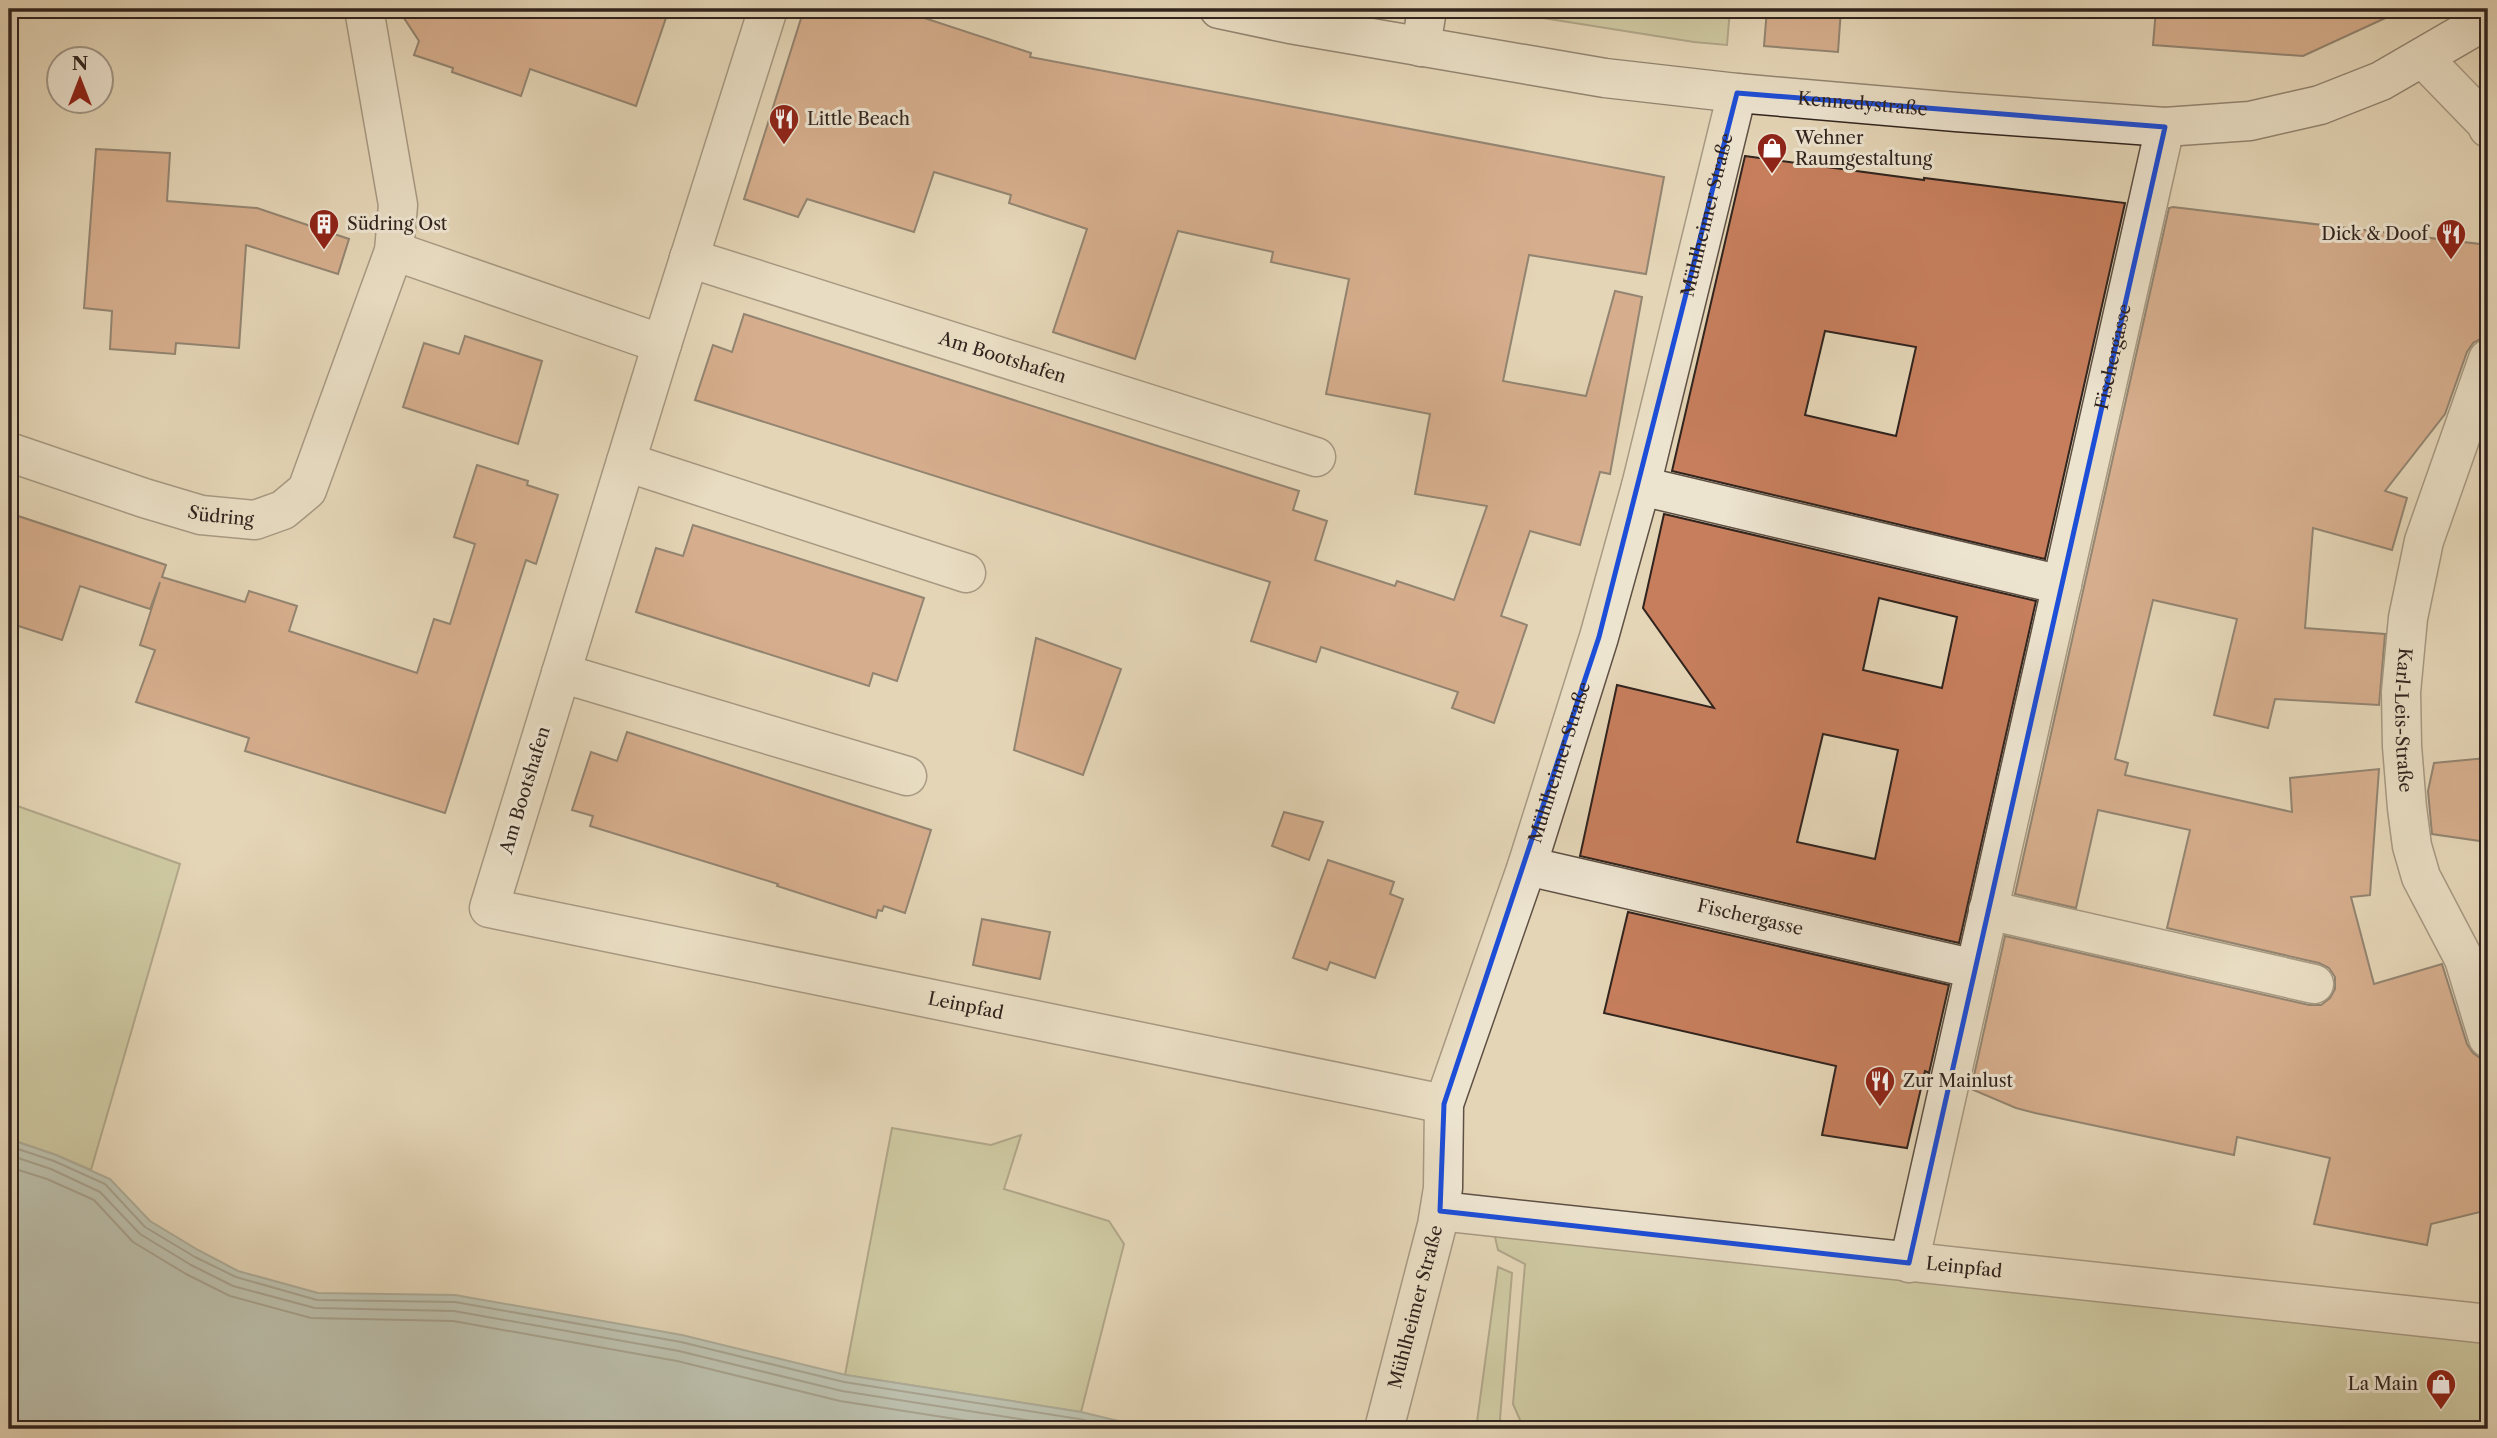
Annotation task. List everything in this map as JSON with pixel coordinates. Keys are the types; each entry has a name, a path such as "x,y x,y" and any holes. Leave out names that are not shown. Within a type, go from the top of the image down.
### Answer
{"street":[{"name":"Südring","path":"9,453 201,514 255,520 283,510 307,489 394,251 398,205 365,9"},
{"name":"Am Bootshafen","path":"489,908 768,9"},
{"name":"Kennedystraße","path":"1219,9 1290,24 1605,78 1737,93 2084,123 2165,127 2250,121 2320,105 2370,87 2423,58 2478,18"},
{"path":"1421,47 1427,9"},
{"path":"2423,58 2488,125"},
{"name":"Mühlheimer Straße","path":"1384,1429 1440,1211 1443,1188 1444,1104 1527,866 1599,637 1641,486 1737,93"},
{"name":"Fischergasse","path":"1909,1263 2165,127"},
{"path":"394,251 662,344"},
{"name":"Am Bootshafen","path":"689,258 1316,457"},
{"name":"Karl-Leis-Straße","path":"2488,359 2424,541 2408,618 2401,692 2402,746 2412,846 2421,877 2464,960 2488,1038"},
{"path":"626,462 966,573"},
{"path":"1641,486 2062,585"},
{"path":"561,673 907,776"},
{"name":"Fischergasse","path":"1527,866 1975,969"},
{"name":"Leinpfad","path":"489,908 1444,1104"},
{"path":"1988,909 2314,984"},
{"name":"Leinpfad","path":"1440,1211 2488,1324"}],"highlighted area":[{"path":"1737,93 2165,127 1909,1263 1440,1211 1444,1104 1599,637"}],"green space":[{"path":"1499,9 1730,9 1727,45 1694,42"},
{"path":"9,803 180,864 91,1170 9,1139"},
{"path":"892,1128 991,1145 1021,1135 1004,1189 1109,1221 1124,1244 1081,1412 845,1375"},
{"path":"1493,1228 2488,1341 2488,1429 1524,1429 1513,1404 1525,1264 1498,1250"},
{"path":"1498,1267 1512,1273 1500,1419 1505,1429 1476,1429"}],"water":[{"path":"9,1139 56,1155 110,1179 150,1221 238,1271 318,1293 455,1295 682,1335 846,1375 1081,1412 1152,1429 9,1429"}],"building":[{"path":"398,9 669,9 636,106 530,69 521,96 452,72 453,68 414,55 419,41"},
{"path":"804,9 897,9 1031,53 1030,57 1664,177 1646,274 1529,255 1503,381 1586,396 1615,291 1642,297 1610,474 1600,472 1580,545 1530,531 1501,616 1527,625 1494,723 1452,708 1458,692 1321,647 1316,662 1251,641 1270,582 695,400 713,345 732,352 744,314 1299,491 1293,510 1327,521 1315,560 1395,586 1397,581 1454,600 1487,506 1415,494 1430,414 1326,394 1349,279 1271,262 1273,252 1178,231 1135,359 1053,332 1087,229 1009,203 1011,195 934,172 914,232 807,199 798,217 744,199"},
{"path":"1767,9 1841,9 1838,52 1764,46"},
{"path":"2156,9 2405,9 2303,56 2153,45"},
{"path":"96,149 170,153 167,201 257,208 349,239 338,274 246,245 239,348 176,343 175,354 110,349 112,311 84,308"},
{"path":"1745,156 2125,203 2045,559 1672,471","holes":["1825,331 1916,347 1896,436 1805,415"]},
{"path":"2169,208 2488,245 2488,319 2480,339 2473,343 2467,352 2445,414 2385,491 2407,498 2392,550 2313,528 2305,628 2385,634 2379,705 2275,699 2268,728 2214,715 2237,619 2153,600 2115,759 2128,763 2125,775 2292,812 2290,778 2379,769 2370,895 2351,897 2374,984 2442,964 2467,1044 2480,1058 2488,1087 2488,1095 2482,1097 2488,1139 2488,1210 2431,1224 2427,1245 2314,1224 2330,1158 2237,1137 2234,1155 2035,1113 1971,1089 2005,936 2309,1005 2321,1005 2330,998 2335,989 2335,977 2329,968 2319,963 2167,928 2190,830 2098,810 2076,908 2015,894"},
{"path":"465,336 542,361 518,444 403,407 424,343 459,354"},
{"path":"477,465 528,481 527,485 558,495 536,564 526,560 445,813 245,751 249,738 136,702 155,650 140,645 160,582 150,609 80,586 62,640 9,623 9,513 166,565 162,577 245,602 249,591 297,606 289,631 417,673 434,619 450,624 475,544 454,537"},
{"path":"1664,514 2036,601 1959,943 1580,856 1617,685 1714,708 1643,608","holes":["1879,598 1957,617 1942,688 1863,670","1823,734 1898,750 1875,859 1797,842"]},
{"path":"693,525 924,598 897,681 873,673 869,686 636,612 656,548 683,556"},
{"path":"1036,638 1121,669 1083,775 1014,750"},
{"path":"627,732 931,830 905,913 884,906 882,911 878,910 876,918 777,886 778,884 590,826 593,816 572,810 591,752 617,761"},
{"path":"2486,758 2480,841 2432,834 2428,791 2434,763"},
{"path":"1284,812 1323,822 1309,860 1272,846"},
{"path":"1328,860 1394,882 1390,894 1403,899 1375,978 1330,962 1327,970 1293,958"},
{"path":"1628,912 1949,985 1929,1073 1925,1071 1907,1148 1822,1135 1836,1066 1604,1013"},
{"path":"982,919 1050,932 1040,979 973,965"}],"place":[{"name":"Little Beach","path":"784,146"},
{"name":"Wehner Raumgestaltung","path":"1772,175"},
{"name":"Südring Ost","path":"324,251"},
{"name":"Dick & Doof","path":"2451,261"},
{"name":"Zur Mainlust","path":"1880,1108"},
{"name":"La Main","path":"2441,1411"}]}
